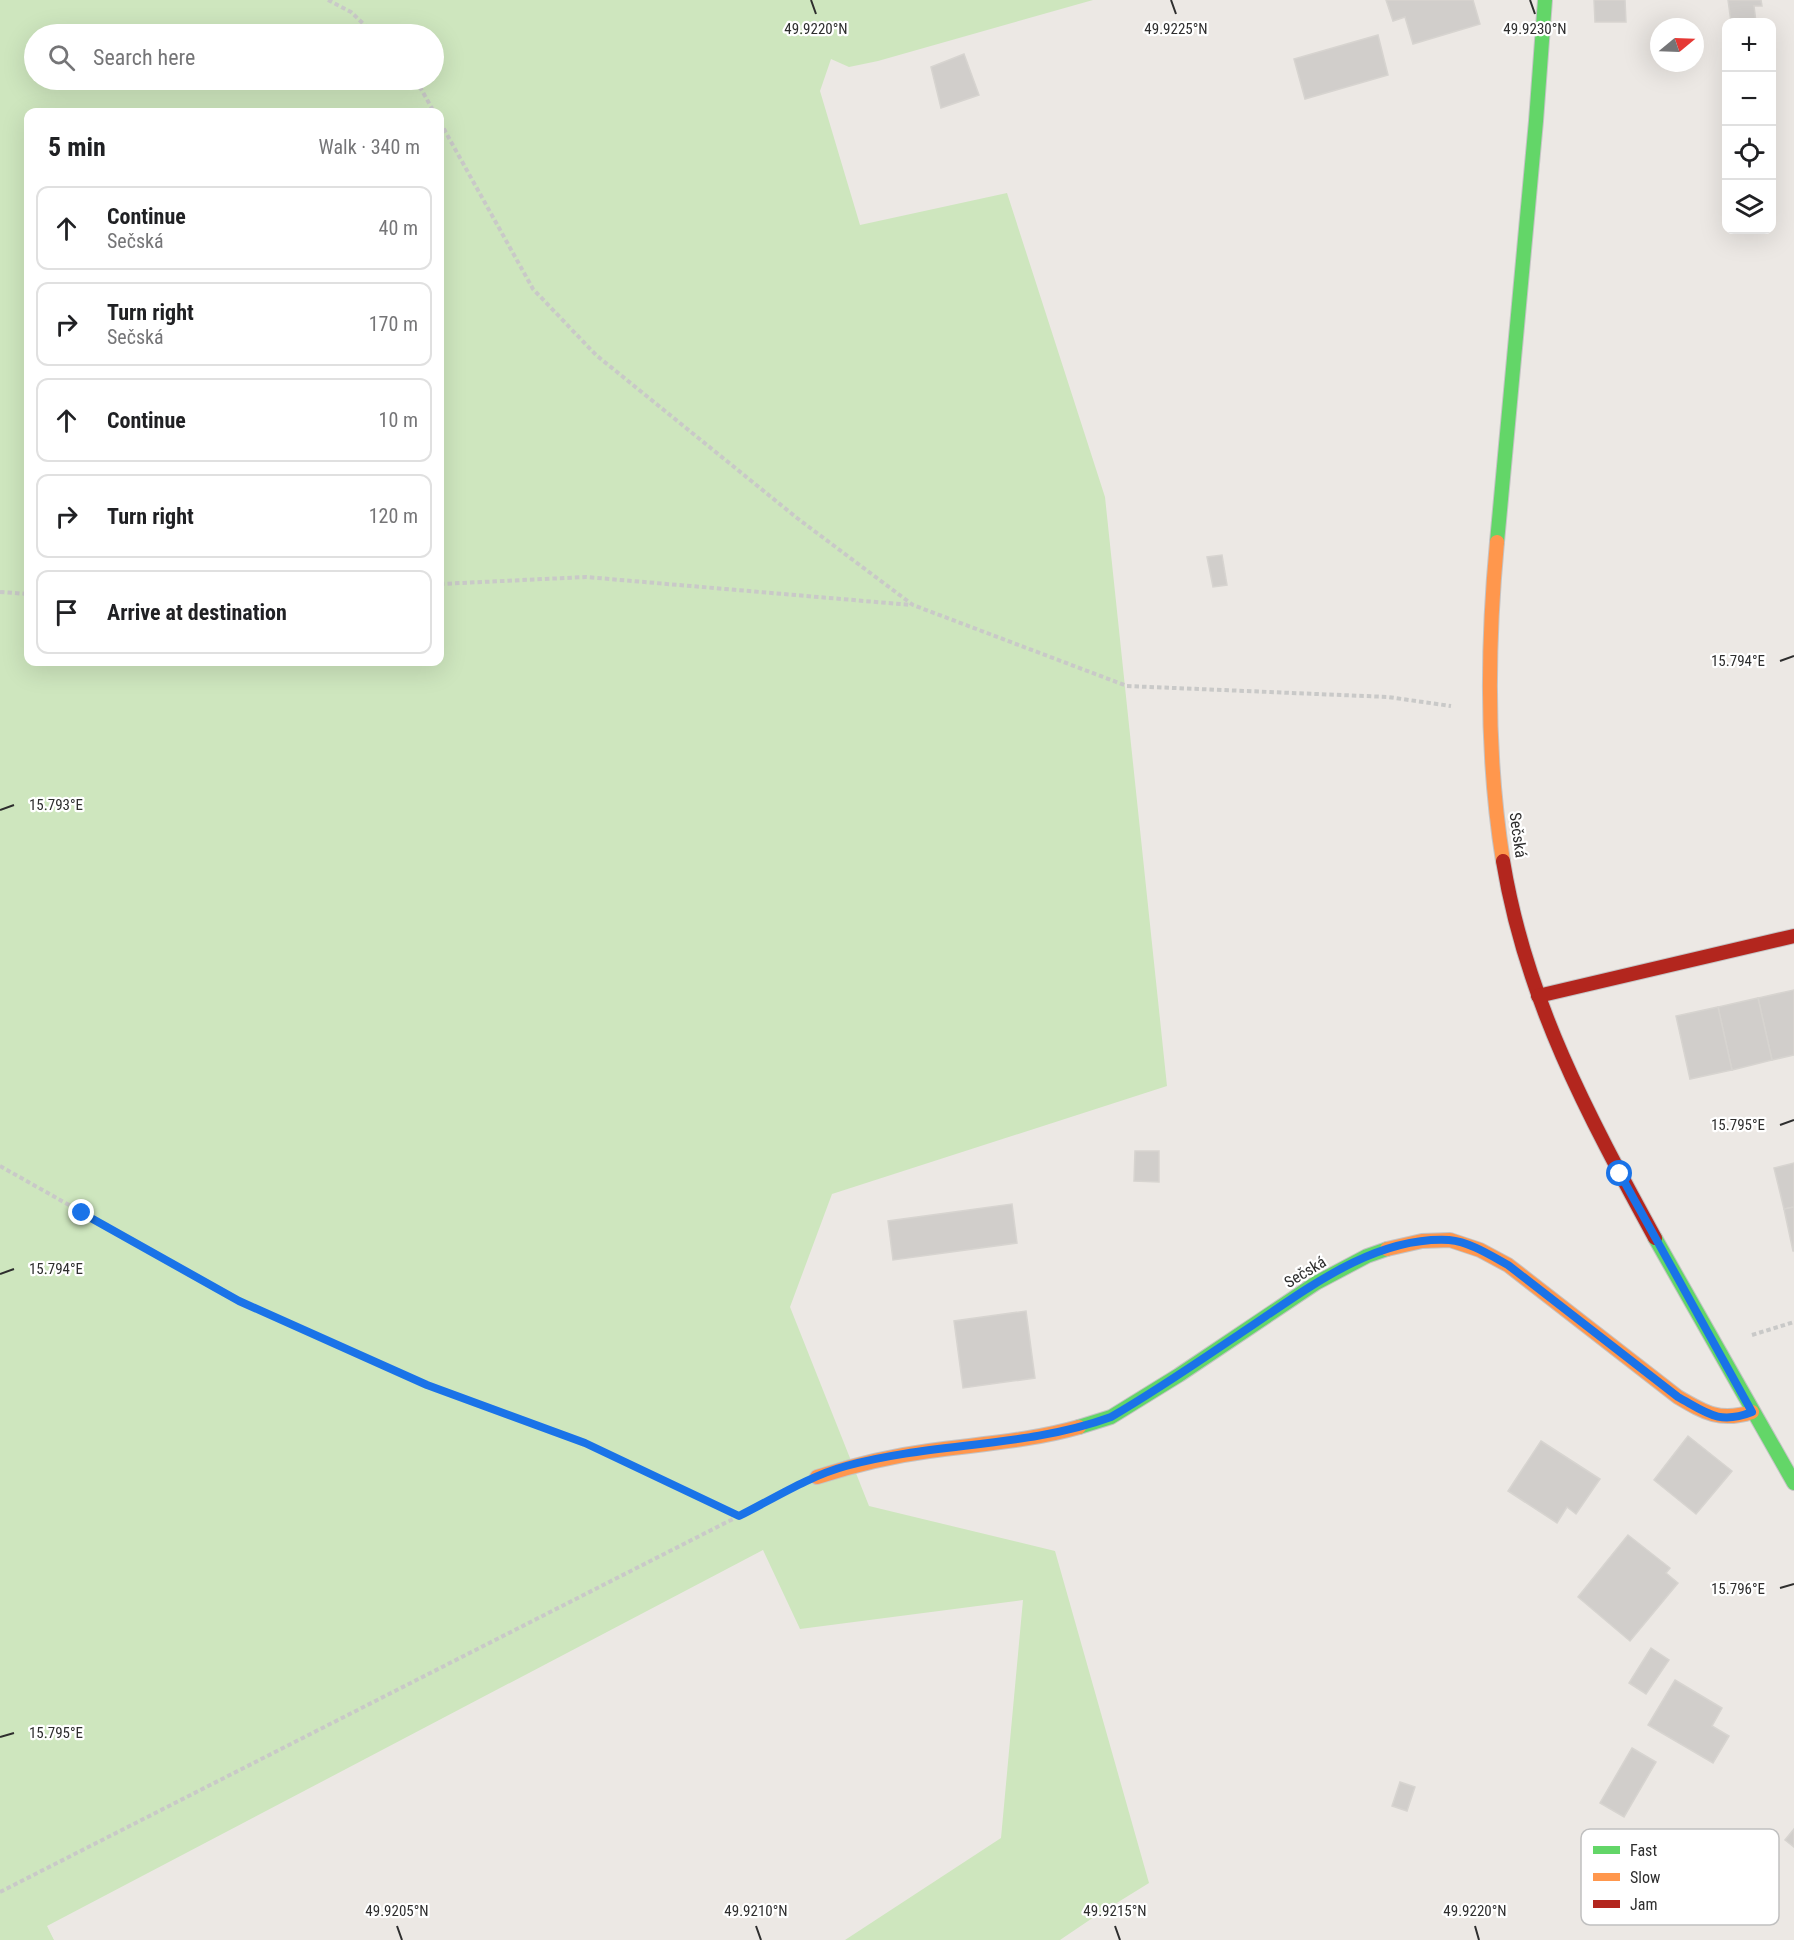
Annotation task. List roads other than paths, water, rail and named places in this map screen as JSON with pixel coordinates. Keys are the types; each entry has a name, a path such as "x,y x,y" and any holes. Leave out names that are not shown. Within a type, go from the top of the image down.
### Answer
{"street":[{"name":"Sečská","path":"1545,0 1540,97 1506,430 1489,674 1494,778 1509,890 1522,948 1538,996 1577,1090 1620,1174 1794,1483"},
{"path":"1538,996 1794,936"},
{"name":"Sečská","path":"817,1477 844,1466 883,1457 1039,1437 1086,1426 1111,1417 1342,1269 1371,1254 1425,1240 1453,1240 1480,1250 1508,1265 1678,1397 1706,1412 1725,1419 1737,1418 1752,1412"}]}
